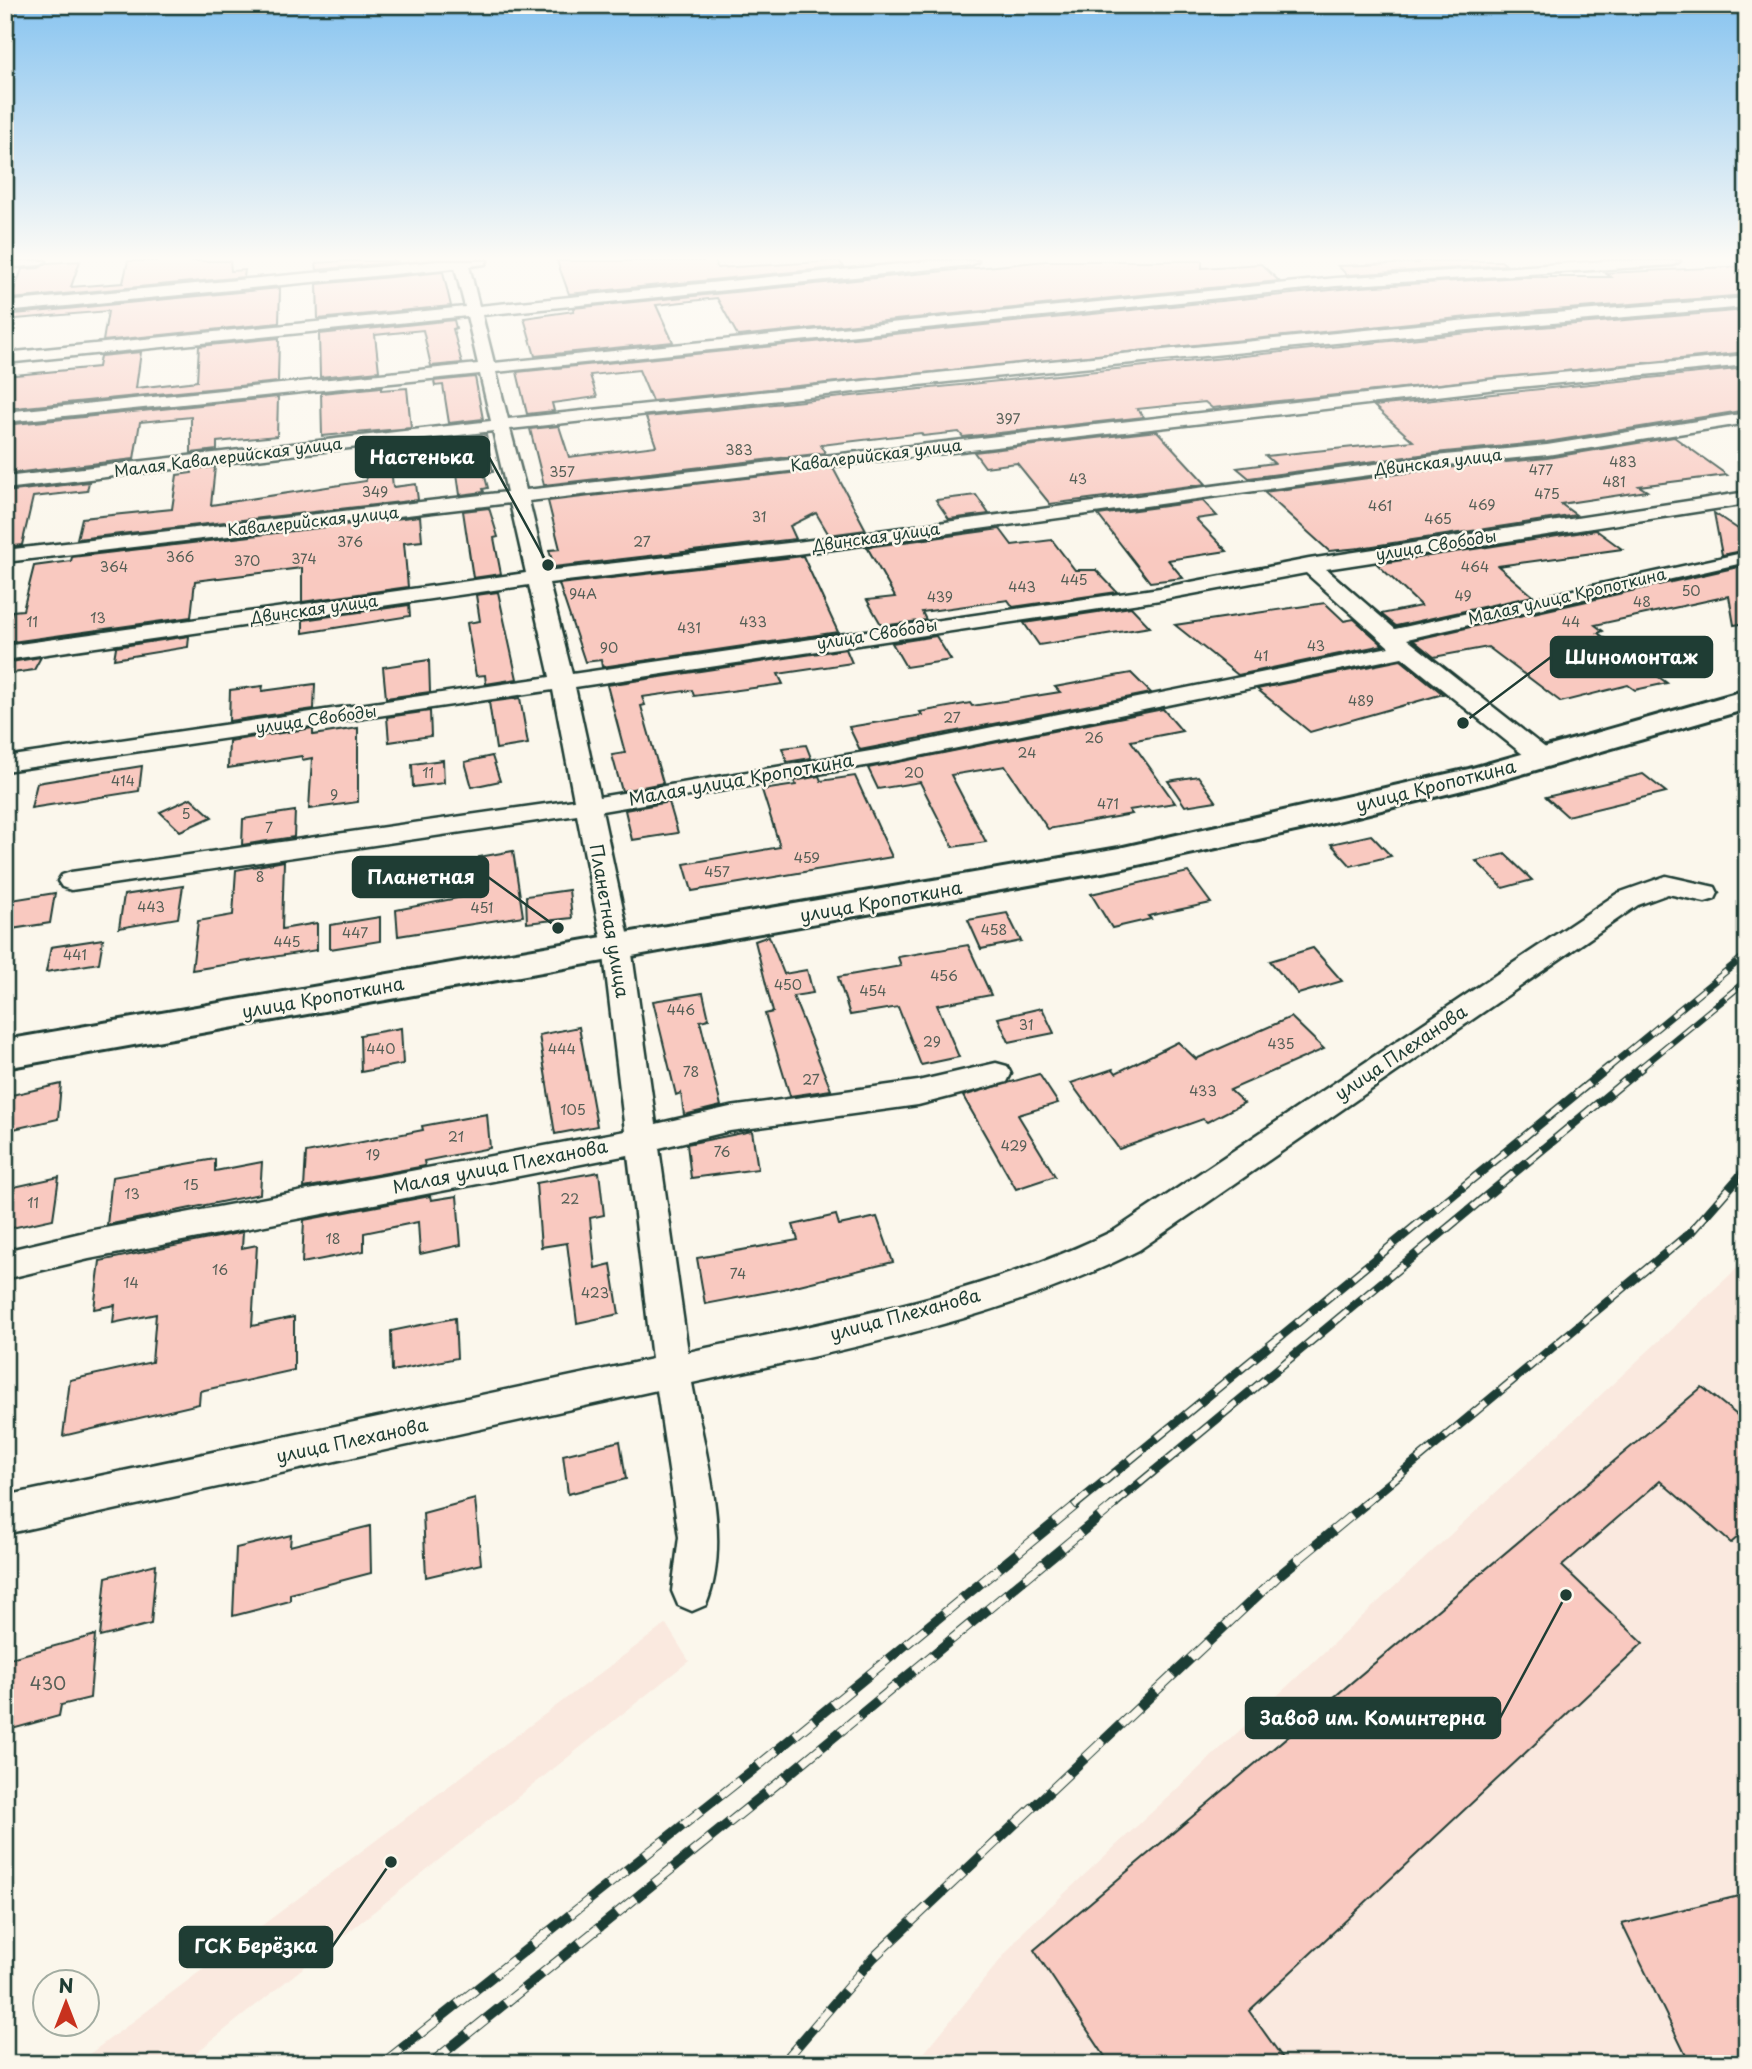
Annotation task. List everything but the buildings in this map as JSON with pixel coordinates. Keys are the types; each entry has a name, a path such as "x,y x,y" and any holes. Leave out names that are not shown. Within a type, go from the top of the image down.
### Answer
{"main road":[{"name":"улица Кропоткина","path":"5,1054 1015,879 1196,844 1544,759 1747,699"}],"street":[{"name":"Планетная улица","path":"485,358 499,425 563,683 617,947 672,1371 699,1537 692,1591"},
{"path":"5,417 581,358"},
{"name":"Малая Кавалерийская улица","path":"5,483 499,425 1144,358"},
{"name":"Кавалерийская улица","path":"5,556 1497,384 1747,360"},
{"name":"Двинская улица","path":"5,653 537,578 810,546 1435,461 1547,450 1747,418"},
{"name":"улица Свободы","path":"5,764 1160,594 1309,565 1747,498"},
{"name":"Малая улица Кропоткина","path":"71,881 589,806 907,751 1399,643 1742,557"},
{"path":"1309,565 1399,643 1544,759"},
{"name":"улица Плеханова","path":"5,1515 880,1326 1073,1267 1127,1240 1628,899 1666,885 1705,893"},
{"name":"Малая улица Плеханова","path":"5,1265 103,1243 642,1140 730,1119 918,1093 996,1074"}],"shaded area":[{"path":"1747,1259 1747,2064 915,2064 1024,1931"},
{"path":"666,1624 689,1661 182,2064 76,2064"}],"railway":[{"path":"1607,1069 1747,954"},
{"path":"1639,1069 1747,980"},
{"path":"1074,1506 1609,1067"},
{"path":"1112,1506 1642,1067"},
{"path":"1362,1506 1691,1232 1747,1168"},
{"path":"382,2064 759,1765 1076,1505"},
{"path":"430,2064 777,1784 1114,1505"},
{"path":"782,2064 873,1958 1276,1578 1364,1505"}],"place":[{"name":"Настенька","path":"548,565"},
{"name":"Шиномонтаж","path":"1463,723"},
{"name":"Планетная","path":"558,928"},
{"name":"Завод им. Коминтерна","path":"1566,1595"},
{"name":"ГСК Берёзка","path":"391,1862"}]}
